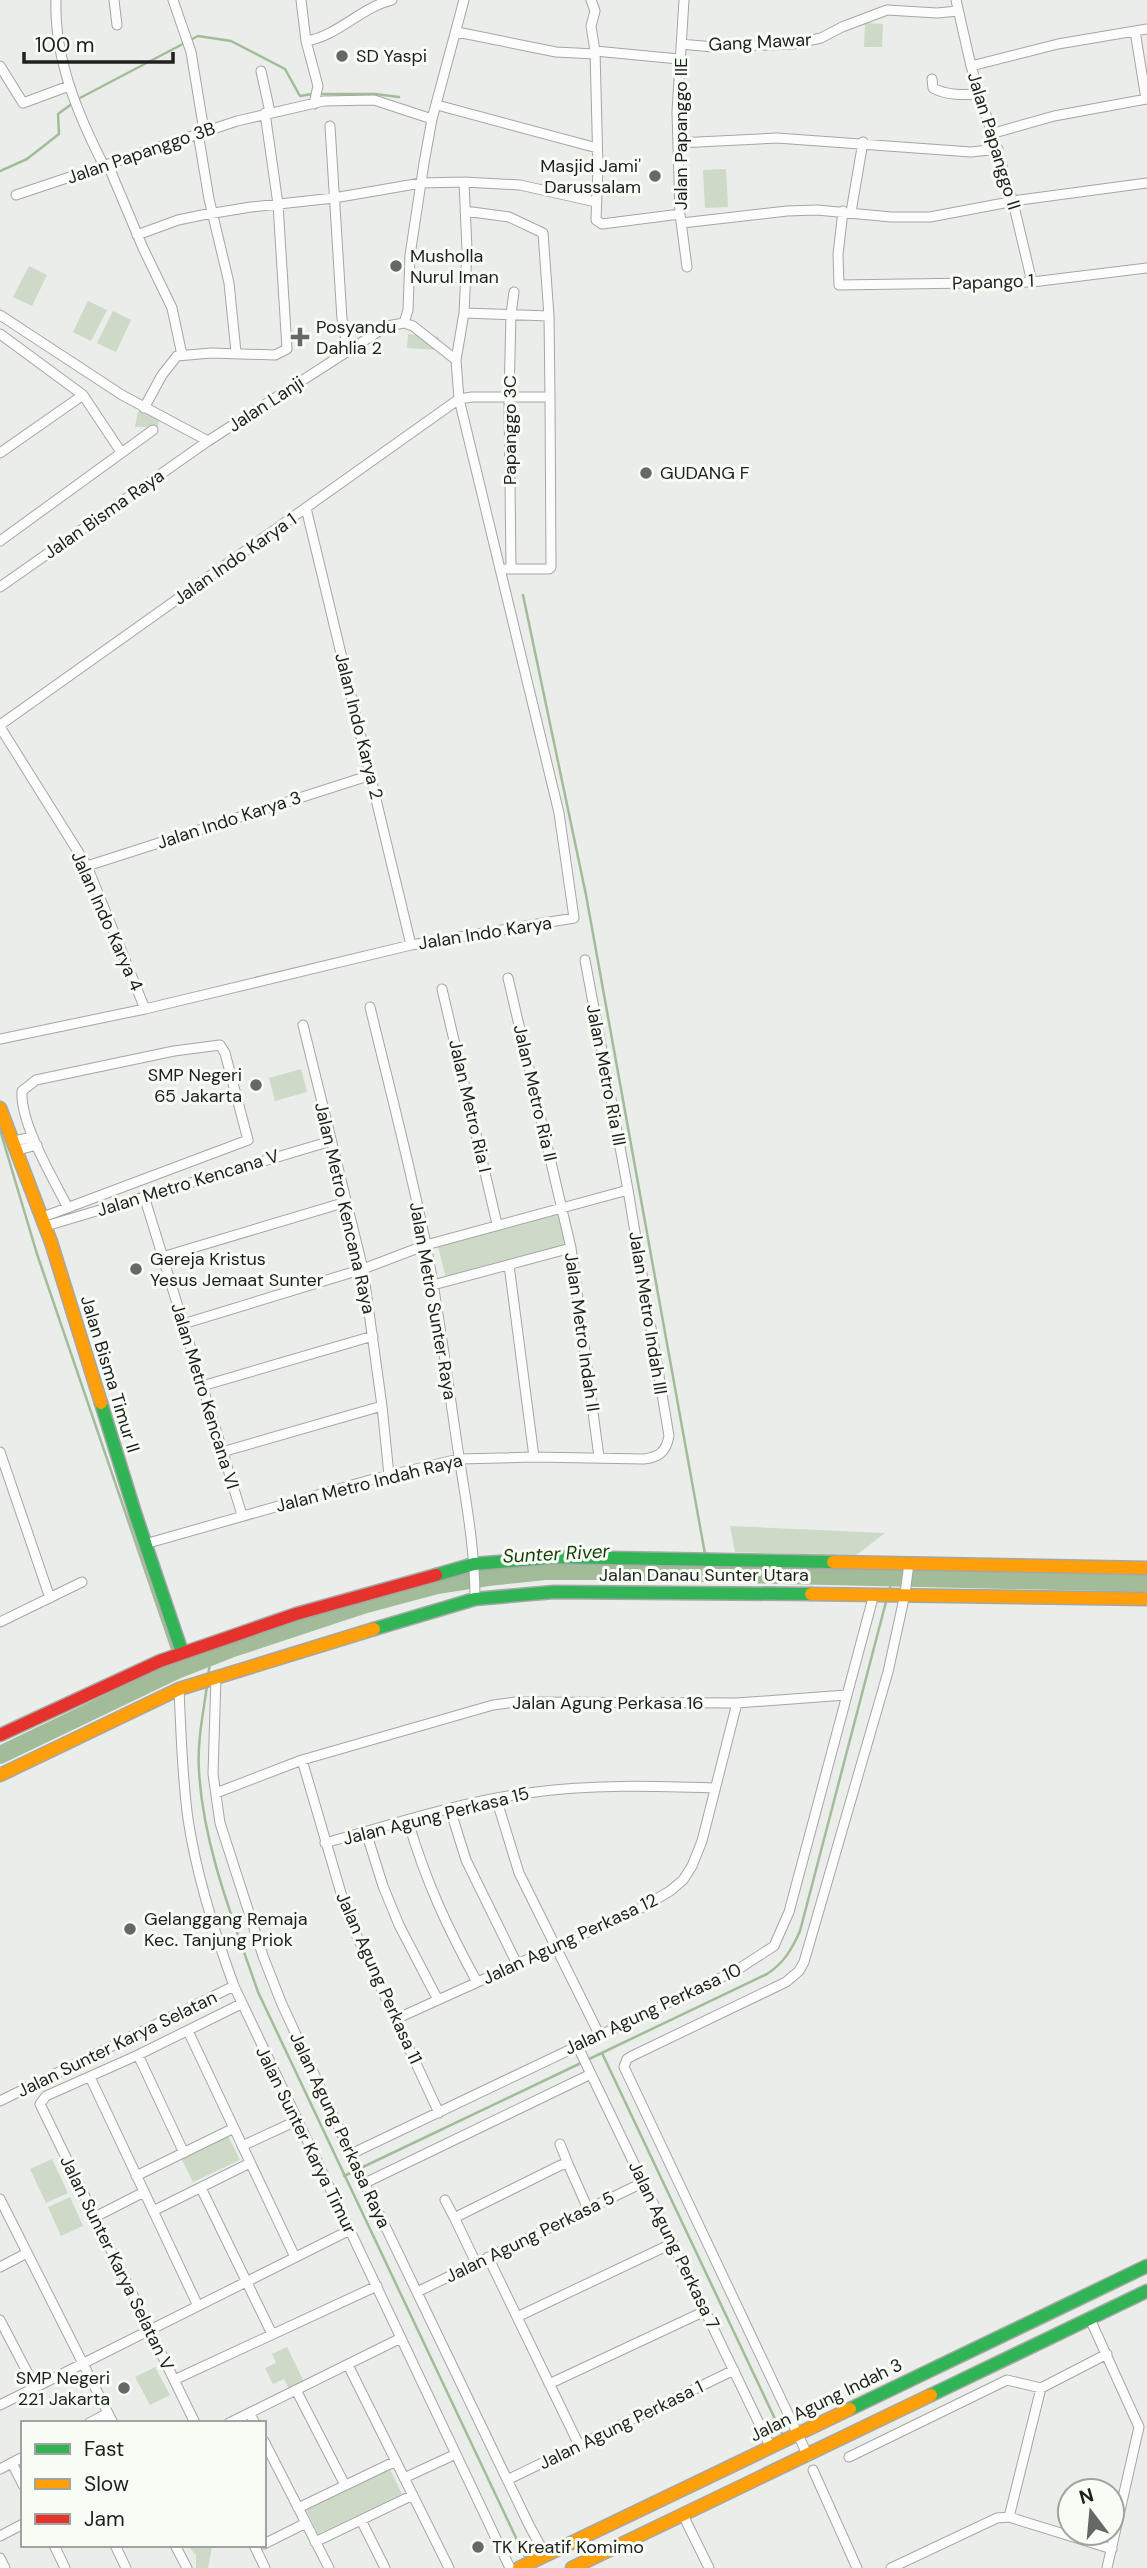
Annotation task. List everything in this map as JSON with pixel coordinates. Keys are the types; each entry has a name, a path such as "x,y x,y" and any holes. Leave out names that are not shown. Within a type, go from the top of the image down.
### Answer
{"main road":[{"name":"Jalan Bisma Timur II","path":"0,1108 44,1221 180,1653"},
{"name":"Jalan Danau Sunter Utara","path":"0,1735 180,1653 333,1603 474,1567 557,1557 909,1566 1147,1567"},
{"name":"Jalan Danau Sunter Utara","path":"0,1775 182,1688 475,1595 554,1592 902,1592 1147,1599"},
{"name":"Jalan Agung Indah 3","path":"517,2568 1147,2266"},
{"path":"572,2568 1147,2291"}],"street":[{"path":"56,0 55,19 78,112 172,308 182,355 172,360 144,408"},
{"path":"114,0 117,25"},
{"path":"173,0 189,45 213,214 229,283 236,352"},
{"path":"301,0 306,41 318,86 315,99"},
{"path":"306,41 335,31 374,2 391,0"},
{"path":"456,360 428,337 404,323 408,310 410,255 432,119 464,0"},
{"path":"591,0 595,11 591,26 595,52 596,220 601,224 787,211 847,211 891,217 930,217 1147,183"},
{"name":"Jalan Papanggo IIE","path":"684,0 678,143 681,218 687,267"},
{"name":"Jalan Papanggo II","path":"956,0 971,66 994,133 1032,282"},
{"name":"Gang Mawar","path":"681,44 713,47 792,44 821,38 887,10 937,13 958,11"},
{"path":"971,66 1058,44 1147,29"},
{"path":"994,133 1054,116 1146,99 1135,31"},
{"path":"457,32 556,52 595,52 680,59"},
{"path":"0,66 23,103 71,91"},
{"path":"261,71 278,204"},
{"path":"932,79 936,91 980,93"},
{"name":"Jalan Papanggo 3B","path":"16,195 201,132 315,99 374,100 432,119"},
{"path":"437,105 597,148"},
{"path":"330,126 342,319 348,351"},
{"path":"678,143 777,138 863,142 971,152 998,149"},
{"path":"847,211 863,142"},
{"path":"137,235 190,217 242,208 334,198 421,183 464,181 520,186 596,202"},
{"name":"Jalan Indo Karya","path":"0,1039 145,1009 411,944 575,918 559,813 459,399 456,360 464,313 464,181"},
{"name":"Jalan Lanji","path":"182,355 236,352 275,355 288,347 278,204"},
{"path":"465,211 509,217 543,233 549,316 551,567 500,569"},
{"name":"Papango 1","path":"847,211 838,254 839,285 1032,282 1147,268"},
{"name":"Papanggo 3C","path":"511,569 509,397 514,292"},
{"path":"464,313 549,316"},
{"name":"Jalan Lanji","path":"0,315 144,408 208,441 387,326 404,323"},
{"path":"0,334 83,394 121,452"},
{"path":"0,453 83,394"},
{"name":"Jalan Indo Karya 1","path":"0,726 459,399 550,397"},
{"path":"0,541 153,430"},
{"name":"Jalan Bisma Raya","path":"0,587 208,441"},
{"name":"Jalan Indo Karya 2","path":"306,508 411,944"},
{"name":"Jalan Indo Karya 4","path":"0,726 87,866 145,1009"},
{"name":"Jalan Indo Karya 3","path":"87,866 372,775"},
{"name":"Jalan Metro Ria III","path":"585,960 628,1190"},
{"name":"Jalan Metro Ria II","path":"508,978 562,1207"},
{"name":"Jalan Metro Ria I","path":"442,989 497,1224"},
{"name":"Jalan Metro Sunter Raya","path":"370,1007 426,1245 469,1512 475,1595"},
{"name":"Jalan Metro Kencana Raya","path":"303,1025 363,1269 389,1475"},
{"path":"44,1221 68,1208 248,1140 225,1053 220,1045 214,1044 36,1080 22,1091 35,1141 68,1208"},
{"path":"16,1145 35,1141"},
{"name":"Jalan Metro Kencana V","path":"44,1221 144,1196 331,1141"},
{"path":"183,1324 363,1269 426,1245 628,1190"},
{"name":"Jalan Metro Indah III","path":"628,1190 669,1436"},
{"name":"Jalan Metro Kencana VI","path":"144,1196 242,1515"},
{"path":"162,1256 346,1202"},
{"name":"Jalan Metro Indah II","path":"562,1207 571,1248 599,1457"},
{"path":"433,1285 571,1248"},
{"path":"509,1265 534,1457"},
{"path":"202,1386 373,1336"},
{"path":"222,1452 382,1406"},
{"name":"Jalan Metro Indah Raya","path":"145,1544 389,1475 459,1459 644,1459 656,1457 667,1446 669,1436"},
{"path":"0,1452 50,1598"},
{"name":"Jalan Agung Perkasa 10","path":"632,2056 786,1982 799,1971 804,1962 888,1672 909,1566"},
{"path":"0,1622 82,1583"},
{"name":"Jalan Agung Perkasa 10","path":"353,2158 439,2113 579,2048 599,2034 701,1989 774,1946 789,1912 846,1695 876,1594"},
{"name":"Jalan Agung Perkasa Raya","path":"213,1678 213,1735 220,1823 263,1956 281,2002 353,2158 507,2480 538,2543 553,2551"},
{"name":"Jalan Sunter Karya Timur","path":"182,1688 183,1767 188,1821 209,1907 234,1986 456,2454 517,2568"},
{"name":"Jalan Agung Perkasa 16","path":"216,1793 302,1760 431,1721 516,1702 737,1703 846,1695"},
{"name":"Jalan Agung Perkasa 12","path":"396,2019 641,1908 683,1880 702,1841 737,1703"},
{"name":"Jalan Agung Perkasa 11","path":"302,1760 348,1917 439,2113"},
{"name":"Jalan Agung Perkasa 15","path":"325,1843 450,1809 529,1792 650,1786 715,1788"},
{"path":"496,1798 519,1873 599,2034"},
{"path":"450,1809 466,1860 517,1964"},
{"path":"408,1821 423,1871 477,1982"},
{"path":"366,1832 399,1925 438,2000"},
{"name":"Jalan Sunter Karya Selatan","path":"0,2101 234,1986"},
{"path":"198,2306 90,2077 241,2004"},
{"path":"188,2031 295,2258"},
{"name":"Jalan Agung Perkasa 7","path":"579,2048 772,2445"},
{"path":"138,2055 184,2153"},
{"name":"Jalan Agung Perkasa 7","path":"632,2056 625,2063 625,2071 794,2435 807,2456"},
{"name":"Jalan Agung Perkasa 10","path":"363,2179 591,2074"},
{"name":"Jalan Sunter Karya Selatan V","path":"90,2077 46,2096 40,2104 194,2421"},
{"path":"242,2146 296,2121"},
{"path":"136,2176 234,2128"},
{"path":"560,2144 588,2209"},
{"path":"153,2211 250,2163"},
{"path":"455,2219 459,2214 568,2164"},
{"name":"Jalan Agung Perkasa 5","path":"417,2292 644,2182"},
{"path":"201,2188 272,2334"},
{"path":"95,2217 145,2192"},
{"path":"0,2199 112,2421"},
{"path":"445,2200 476,2263"},
{"path":"0,2405 350,2230"},
{"path":"517,2317 673,2243"},
{"path":"0,2266 27,2253"},
{"path":"488,2257 579,2445"},
{"path":"174,2380 377,2286"},
{"path":"549,2384 705,2311"},
{"path":"1090,2319 1139,2427 1107,2568"},
{"path":"0,2320 35,2387"},
{"path":"233,2421 401,2338"},
{"path":"849,2457 1007,2380 1041,2388 1107,2354"},
{"path":"348,2365 449,2568"},
{"name":"Jalan Agung Perkasa 1","path":"507,2480 734,2370"},
{"path":"1009,2517 1041,2388"},
{"path":"296,2390 345,2485"},
{"path":"93,2421 108,2413"},
{"path":"250,2413 254,2421"},
{"path":"266,2445 329,2568"},
{"path":"404,2478 456,2454"},
{"path":"0,2469 21,2458"},
{"path":"298,2508 396,2461"},
{"path":"12,2463 21,2481"},
{"path":"813,2470 857,2568"},
{"path":"315,2542 412,2495"},
{"path":"683,2515 709,2568"},
{"path":"891,2568 997,2518 1009,2517 1112,2549"},
{"path":"361,2520 385,2568"},
{"path":"266,2543 306,2523"},
{"path":"0,2536 21,2525"},
{"path":"55,2547 65,2568"},
{"path":"116,2547 126,2568"},
{"path":"176,2547 187,2568"},
{"path":"259,2547 265,2568"},
{"path":"0,2558 5,2568"}],"green space":[{"path":"865,23 883,24 882,47 864,47"},
{"path":"726,169 728,207 705,208 703,170"},
{"path":"29,266 47,275 32,306 13,297"},
{"path":"88,301 107,310 91,341 73,332"},
{"path":"113,311 131,320 116,352 97,343"},
{"path":"408,334 439,337 438,350 407,348"},
{"path":"138,411 159,418 158,427 135,427"},
{"path":"301,1069 307,1092 275,1101 269,1078"},
{"path":"559,1211 568,1246 446,1278 437,1243"},
{"path":"730,1526 885,1533 855,1556 735,1552"},
{"path":"708,1562 894,1563 893,1576 709,1571"},
{"path":"228,2136 240,2160 193,2182 181,2158"},
{"path":"52,2159 68,2193 46,2203 30,2169"},
{"path":"70,2197 83,2226 61,2236 48,2207"},
{"path":"287,2347 304,2382 289,2389 284,2379 273,2384 265,2368 276,2363 272,2354"},
{"path":"155,2367 170,2395 150,2405 135,2377"},
{"path":"389,2467 402,2494 318,2534 305,2507"},
{"path":"189,2547 212,2547 208,2568 196,2568 196,2555"}],"waterway":[{"path":"78,99 198,36 231,41 285,69 300,96 312,94"},
{"path":"319,94 399,97"},
{"path":"0,171 27,159 59,134 58,114 73,103"},
{"path":"523,595 586,895 705,1554"},
{"path":"0,1130 37,1254 173,1652"},
{"path":"706,1564 708,1573"},
{"name":"Sunter River","path":"0,1755 179,1669 230,1649 366,1604 437,1585 488,1577 545,1571 603,1571 1147,1583"},
{"path":"890,1588 892,1577"},
{"path":"587,2060 767,1974 791,1950 800,1931 887,1598"},
{"path":"208,1676 211,1657"},
{"path":"175,1659 179,1669"},
{"path":"207,1686 199,1750 202,1799 221,1883 258,1992 526,2559"},
{"path":"602,2053 784,2438"},
{"path":"344,2176 581,2063"}],"traffic: fast":[{"path":"101,1403 182,1652"},
{"path":"436,1575 474,1564 557,1557 833,1562"},
{"path":"374,1629 475,1599 554,1592 811,1594"},
{"path":"850,2409 1147,2266"},
{"path":"931,2395 1147,2291"}],"traffic: slow":[{"path":"0,1108 51,1242 101,1403"},
{"path":"833,1562 1147,1568"},
{"path":"811,1594 1147,1599"},
{"path":"0,1775 179,1689 374,1629"},
{"path":"572,2568 931,2395"},
{"path":"519,2568 850,2409"}],"traffic: jam":[{"path":"0,1735 160,1661 296,1614 436,1575"}],"place":[{"name":"SD Yaspi","path":"342,56"},
{"name":"Masjid Jami' Darussalam","path":"655,176"},
{"name":"Musholla Nurul Iman","path":"396,266"},
{"name":"Posyandu Dahlia 2","path":"300,337"},
{"name":"GUDANG F","path":"646,473"},
{"name":"SMP Negeri 65 Jakarta","path":"256,1085"},
{"name":"Gereja Kristus Yesus Jemaat Sunter","path":"136,1269"},
{"name":"Gelanggang Remaja Kec. Tanjung Priok","path":"130,1929"},
{"name":"SMP Negeri 221 Jakarta","path":"124,2388"},
{"name":"TK Kreatif Komimo","path":"478,2547"}]}
